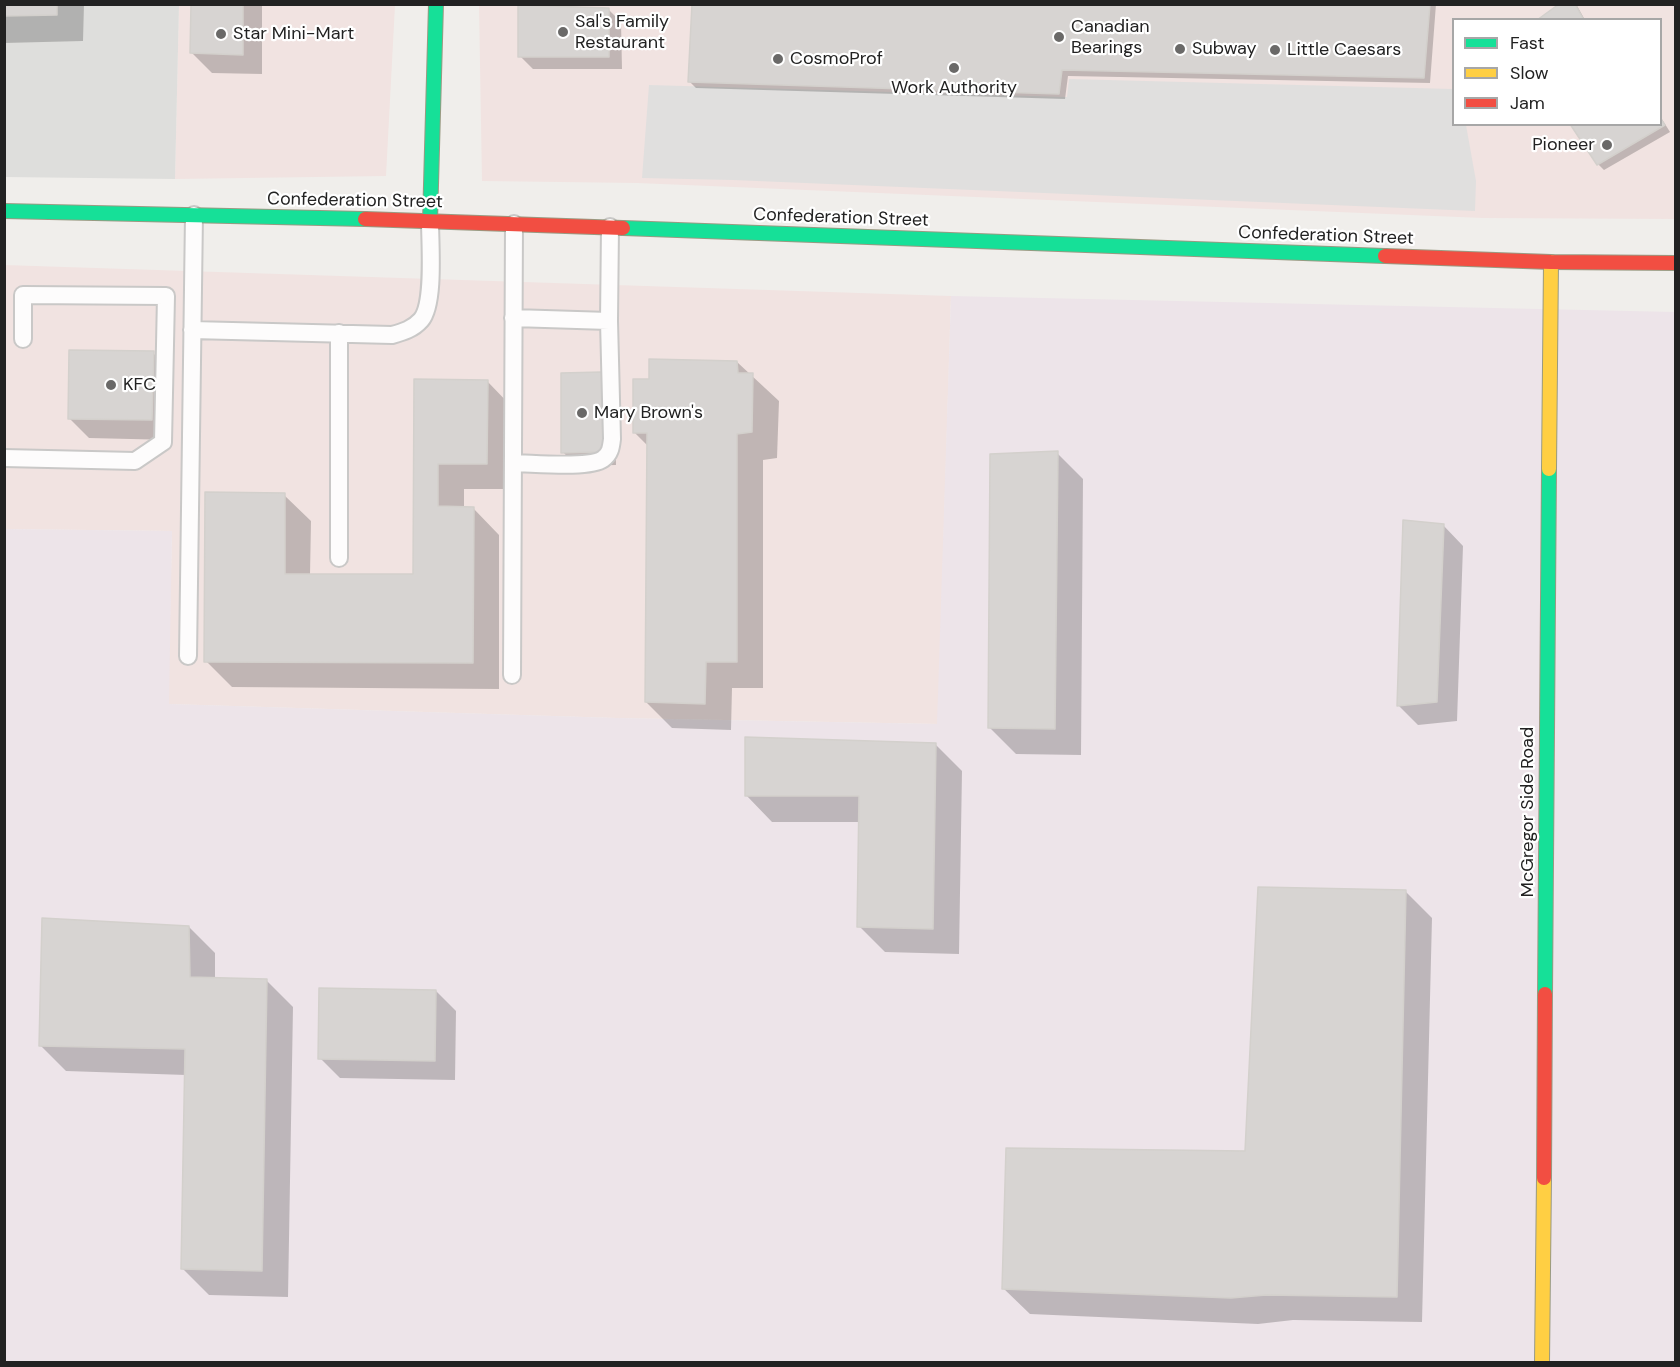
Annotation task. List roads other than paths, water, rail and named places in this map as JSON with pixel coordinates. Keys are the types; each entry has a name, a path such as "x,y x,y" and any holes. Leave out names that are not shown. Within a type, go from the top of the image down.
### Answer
{"main road":[{"path":"430,221 436,4"},
{"name":"Confederation Street","path":"4,211 430,221 1551,262 1676,263"},
{"name":"McGregor Side Road","path":"1542,1362 1551,262"}],"lane":[{"path":"188,656 194,215"},
{"path":"192,330 392,335 410,330 422,319 429,304 430,221"},
{"path":"512,675 514,224"},
{"path":"513,463 589,464 602,460 610,452 612,439 609,321 610,227"},
{"path":"4,458 135,461 163,442 166,296 23,295 23,339"},
{"path":"513,318 609,321"},
{"path":"339,333 339,558"}],"place":[{"name":"Sal's Family Restaurant","path":"563,32"},
{"name":"Star Mini-Mart","path":"221,34"},
{"name":"Canadian Bearings","path":"1059,37"},
{"name":"Subway","path":"1180,49"},
{"name":"Little Caesars","path":"1275,50"},
{"name":"CosmoProf","path":"778,59"},
{"name":"Work Authority","path":"954,68"},
{"name":"Pioneer","path":"1607,145"},
{"name":"KFC","path":"111,385"},
{"name":"Mary Brown's","path":"582,413"}]}
